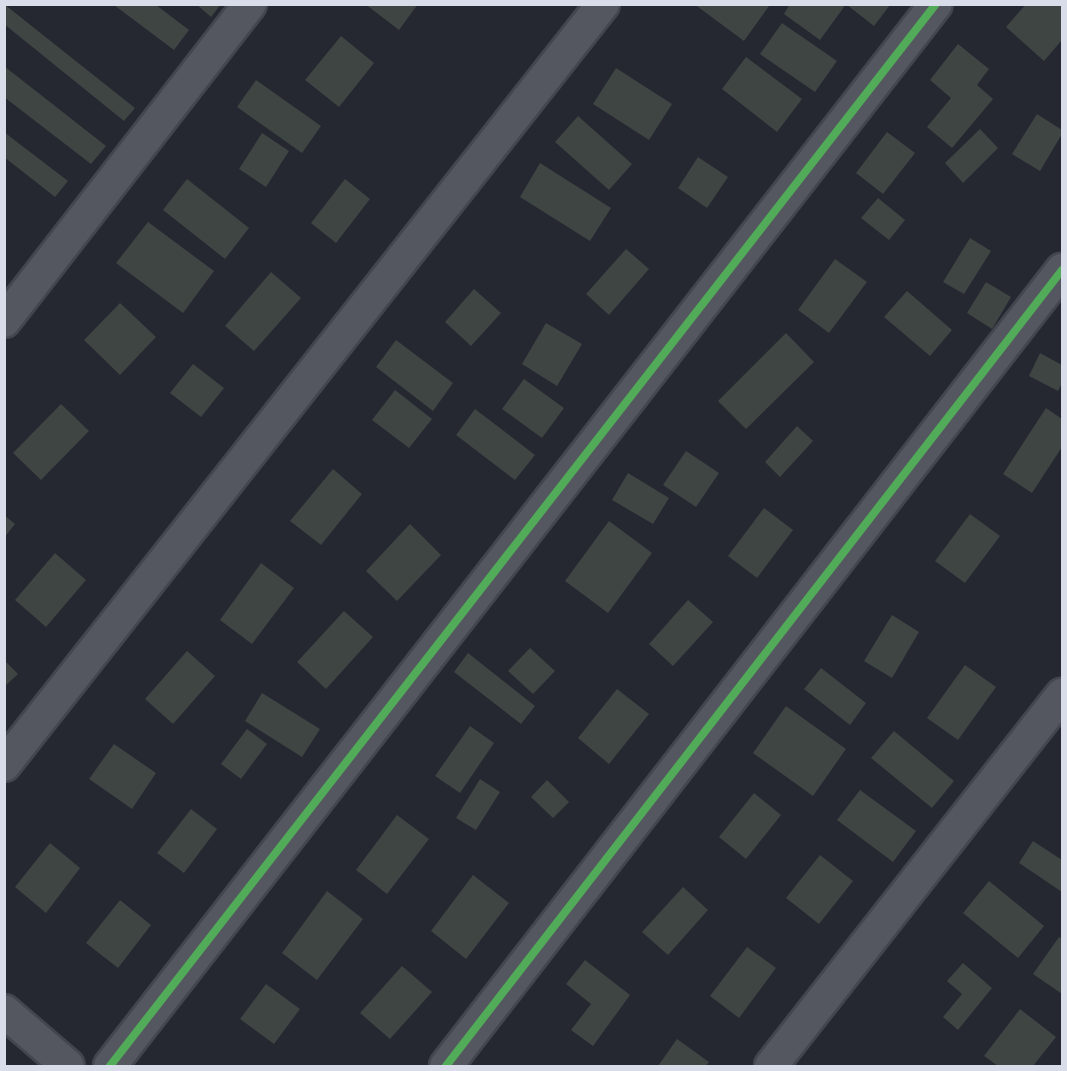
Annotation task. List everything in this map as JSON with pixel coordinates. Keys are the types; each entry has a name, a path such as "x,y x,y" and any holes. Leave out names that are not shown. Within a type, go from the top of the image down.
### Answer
{"street":[{"path":"4,321 250,4"},
{"path":"4,765 603,4"},
{"path":"110,1066 936,4"},
{"path":"446,1066 1062,270"},
{"path":"771,1066 1062,695"},
{"path":"4,1011 61,1064"}],"building":[{"path":"4,4 135,108 124,121 4,24"},
{"path":"196,4 221,4 211,17"},
{"path":"365,4 418,4 399,30"},
{"path":"694,4 767,4 769,6 744,41"},
{"path":"790,4 841,4 844,7 820,40 784,14"},
{"path":"1026,4 1062,4 1062,40 1044,61 1006,27"},
{"path":"114,5 156,5 189,30 174,50"},
{"path":"847,5 890,5 874,26"},
{"path":"782,23 837,61 815,92 760,54"},
{"path":"341,36 374,63 339,107 305,80"},
{"path":"958,44 989,69 977,85 993,99 952,148 927,127 951,98 930,80"},
{"path":"746,57 802,99 777,132 722,89"},
{"path":"4,66 106,146 91,164 4,97"},
{"path":"616,68 672,104 649,140 593,104"},
{"path":"256,80 321,126 302,153 237,107"},
{"path":"1037,114 1062,130 1062,134 1040,171 1012,154"},
{"path":"578,116 632,164 609,190 555,142"},
{"path":"980,129 998,148 963,183 945,163"},
{"path":"4,132 68,181 55,197 4,157"},
{"path":"887,132 915,153 883,194 856,173"},
{"path":"262,133 289,151 266,187 239,169"},
{"path":"698,157 728,177 707,208 678,188"},
{"path":"540,163 611,208 590,241 520,197"},
{"path":"187,179 249,228 225,259 163,210"},
{"path":"345,179 370,199 336,243 311,223"},
{"path":"878,198 905,220 889,240 861,218"},
{"path":"148,222 214,271 183,313 116,263"},
{"path":"970,238 991,251 964,294 943,282"},
{"path":"626,249 649,269 609,315 586,294"},
{"path":"835,259 867,282 829,333 798,310"},
{"path":"271,272 301,298 254,351 225,326"},
{"path":"986,282 1011,297 992,329 967,313"},
{"path":"474,289 501,313 471,346 445,322"},
{"path":"907,291 952,330 930,356 884,317"},
{"path":"120,303 156,337 120,375 84,340"},
{"path":"546,323 582,344 557,386 522,364"},
{"path":"786,333 814,362 746,429 718,401"},
{"path":"396,340 453,383 433,411 376,367"},
{"path":"1040,353 1062,365 1062,383 1058,391 1029,376"},
{"path":"193,364 224,388 201,417 170,393"},
{"path":"524,379 564,408 542,438 502,409"},
{"path":"395,390 432,419 409,448 372,420"},
{"path":"61,404 89,431 41,480 13,453"},
{"path":"1046,408 1062,419 1062,447 1032,493 1003,474"},
{"path":"475,409 535,455 515,480 456,435"},
{"path":"797,426 813,441 780,477 765,462"},
{"path":"686,451 719,473 696,507 663,485"},
{"path":"333,469 362,494 321,545 290,521"},
{"path":"628,473 669,498 653,524 612,500"},
{"path":"764,508 793,530 757,578 728,556"},
{"path":"970,514 1000,536 965,583 935,561"},
{"path":"4,515 15,524 4,538"},
{"path":"609,521 652,553 608,613 565,581"},
{"path":"410,524 441,555 397,601 366,571"},
{"path":"55,553 86,580 46,627 15,600"},
{"path":"261,563 294,588 252,644 220,620"},
{"path":"688,600 713,622 673,666 649,644"},
{"path":"344,611 373,637 326,689 297,662"},
{"path":"892,615 919,632 892,678 864,661"},
{"path":"530,648 555,671 533,694 508,671"},
{"path":"187,651 215,676 173,724 145,699"},
{"path":"468,653 535,706 521,724 454,672"},
{"path":"4,660 18,674 4,687"},
{"path":"965,665 996,687 958,740 927,718"},
{"path":"821,668 866,703 850,725 804,689"},
{"path":"617,689 649,714 609,764 578,738"},
{"path":"262,693 320,729 302,757 245,721"},
{"path":"786,706 846,749 813,796 753,753"},
{"path":"470,726 494,743 460,793 435,776"},
{"path":"247,729 267,744 241,779 221,764"},
{"path":"894,731 954,781 932,808 871,758"},
{"path":"114,744 156,773 132,809 89,779"},
{"path":"480,779 500,792 476,830 456,818"},
{"path":"547,780 569,802 553,818 531,797"},
{"path":"860,790 916,831 893,862 837,820"},
{"path":"754,793 781,815 746,859 719,837"},
{"path":"191,809 217,829 184,873 157,853"},
{"path":"397,815 429,839 387,894 356,870"},
{"path":"1033,841 1062,860 1062,892 1019,863"},
{"path":"50,843 80,868 46,913 15,887"},
{"path":"820,855 853,881 819,924 786,898"},
{"path":"473,875 509,903 466,959 431,931"},
{"path":"989,881 1044,926 1018,958 963,913"},
{"path":"683,887 708,910 668,955 642,932"},
{"path":"327,891 363,919 317,980 282,953"},
{"path":"120,900 151,925 118,968 86,943"},
{"path":"1059,937 1062,939 1062,994 1033,974"},
{"path":"747,947 776,968 739,1018 710,996"},
{"path":"585,960 630,995 593,1046 571,1030 591,1004 566,984"},
{"path":"963,963 992,988 958,1030 943,1017 962,994 947,981"},
{"path":"402,966 432,992 390,1039 360,1013"},
{"path":"266,984 300,1009 274,1044 240,1019"},
{"path":"1020,1009 1056,1037 1033,1066 998,1066 984,1056"},
{"path":"677,1039 709,1062 706,1066 658,1066"}],"cycle path":[{"path":"110,1066 936,4"},
{"path":"446,1066 1062,270"}]}
